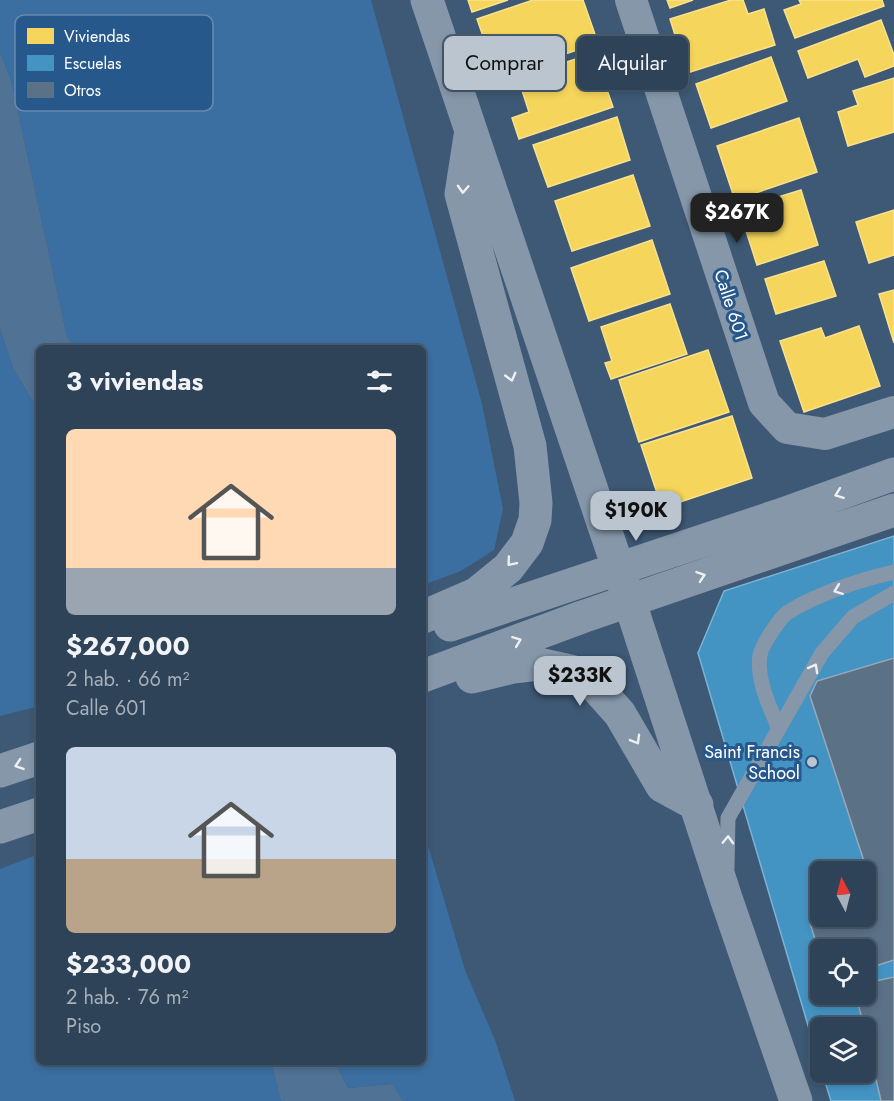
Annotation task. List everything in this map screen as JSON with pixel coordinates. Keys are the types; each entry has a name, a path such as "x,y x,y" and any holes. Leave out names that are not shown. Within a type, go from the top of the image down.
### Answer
{"street":[{"path":"427,0 697,805 726,898 796,1101"},
{"name":"Calle 601","path":"631,0 764,403 787,428 825,434 894,412"},
{"path":"426,616 476,594 508,568 526,543 535,520 536,503 530,446 461,194 470,131"},
{"path":"426,633 780,515 894,474"},
{"path":"426,677 629,601 894,510"},
{"path":"426,678 453,682 513,666 539,664 571,671 595,686 620,714 662,786 697,805"},
{"path":"0,771 36,759"},
{"path":"0,827 36,815"}],"lane":[{"path":"779,729 763,692 760,656 764,644 784,614 806,602 873,576 894,572"},
{"path":"726,898 728,818 822,652 853,617 894,593"}],"shaded area":[{"path":"0,0 371,0 482,404 503,509 494,550 461,571 426,584 426,345 74,345 67,337 18,111 213,111 213,15 15,15 15,98 11,80 0,52"},
{"path":"0,52 11,80 15,111 18,111 67,337 74,345 36,345 36,407 13,368 0,328"},
{"path":"0,328 13,368 36,407 36,707 0,716"},
{"path":"426,839 465,970 495,1040 515,1101 403,1101 391,1084 348,1088 336,1065 426,1065"},
{"path":"36,855 36,1065 272,1065 281,1101 0,1101 0,869"},
{"path":"272,1065 336,1065 348,1088 392,1084 403,1101 281,1101"}],"building: Viviendas":[{"path":"468,0 508,0 472,12"},
{"path":"533,0 583,0 596,36 577,36 577,50 565,54 565,36 483,36 477,19"},
{"path":"667,0 693,0 670,8"},
{"path":"731,0 743,0 748,14 764,9 775,45 688,73 688,36 675,36 670,19"},
{"path":"799,0 882,0 884,6 795,38 784,10 801,4"},
{"path":"881,20 894,55 894,66 865,77 858,59 808,78 798,51"},
{"path":"771,57 787,101 711,128 696,84"},
{"path":"577,59 577,90 607,90 613,107 519,139 512,118 529,112 522,90 565,90 565,63"},
{"path":"894,78 894,132 848,146 838,112 858,105 853,91"},
{"path":"617,117 630,160 548,187 533,145"},
{"path":"799,118 817,172 735,200 717,146"},
{"path":"633,175 650,226 572,251 555,201"},
{"path":"801,190 818,245 757,265 739,209"},
{"path":"894,210 894,255 869,263 856,222"},
{"path":"652,240 670,294 589,321 571,268"},
{"path":"824,261 836,296 776,314 765,279"},
{"path":"894,290 894,343 879,294"},
{"path":"670,304 687,354 611,379 605,363 612,361 601,327"},
{"path":"859,326 880,386 804,412 780,341 821,328 825,338"},
{"path":"708,350 729,412 639,442 619,380"},
{"path":"732,416 752,478 662,508 641,445"}],"building: Escuelas":[{"name":"Saint Francis School","path":"894,536 894,1101 831,1101 825,1083 876,1083 876,1017 810,1017 810,1032 698,653 724,591"}],"building: Otros":[{"path":"894,658 894,960 876,966 876,939 815,939 811,927 876,927 876,861 864,861 810,696 817,681"},
{"path":"894,977 894,1101 881,1101 876,1079 876,1017 861,1017 859,1005 876,1005 876,981"}],"place":[{"name":"Saint Francis School","path":"812,762"}]}
